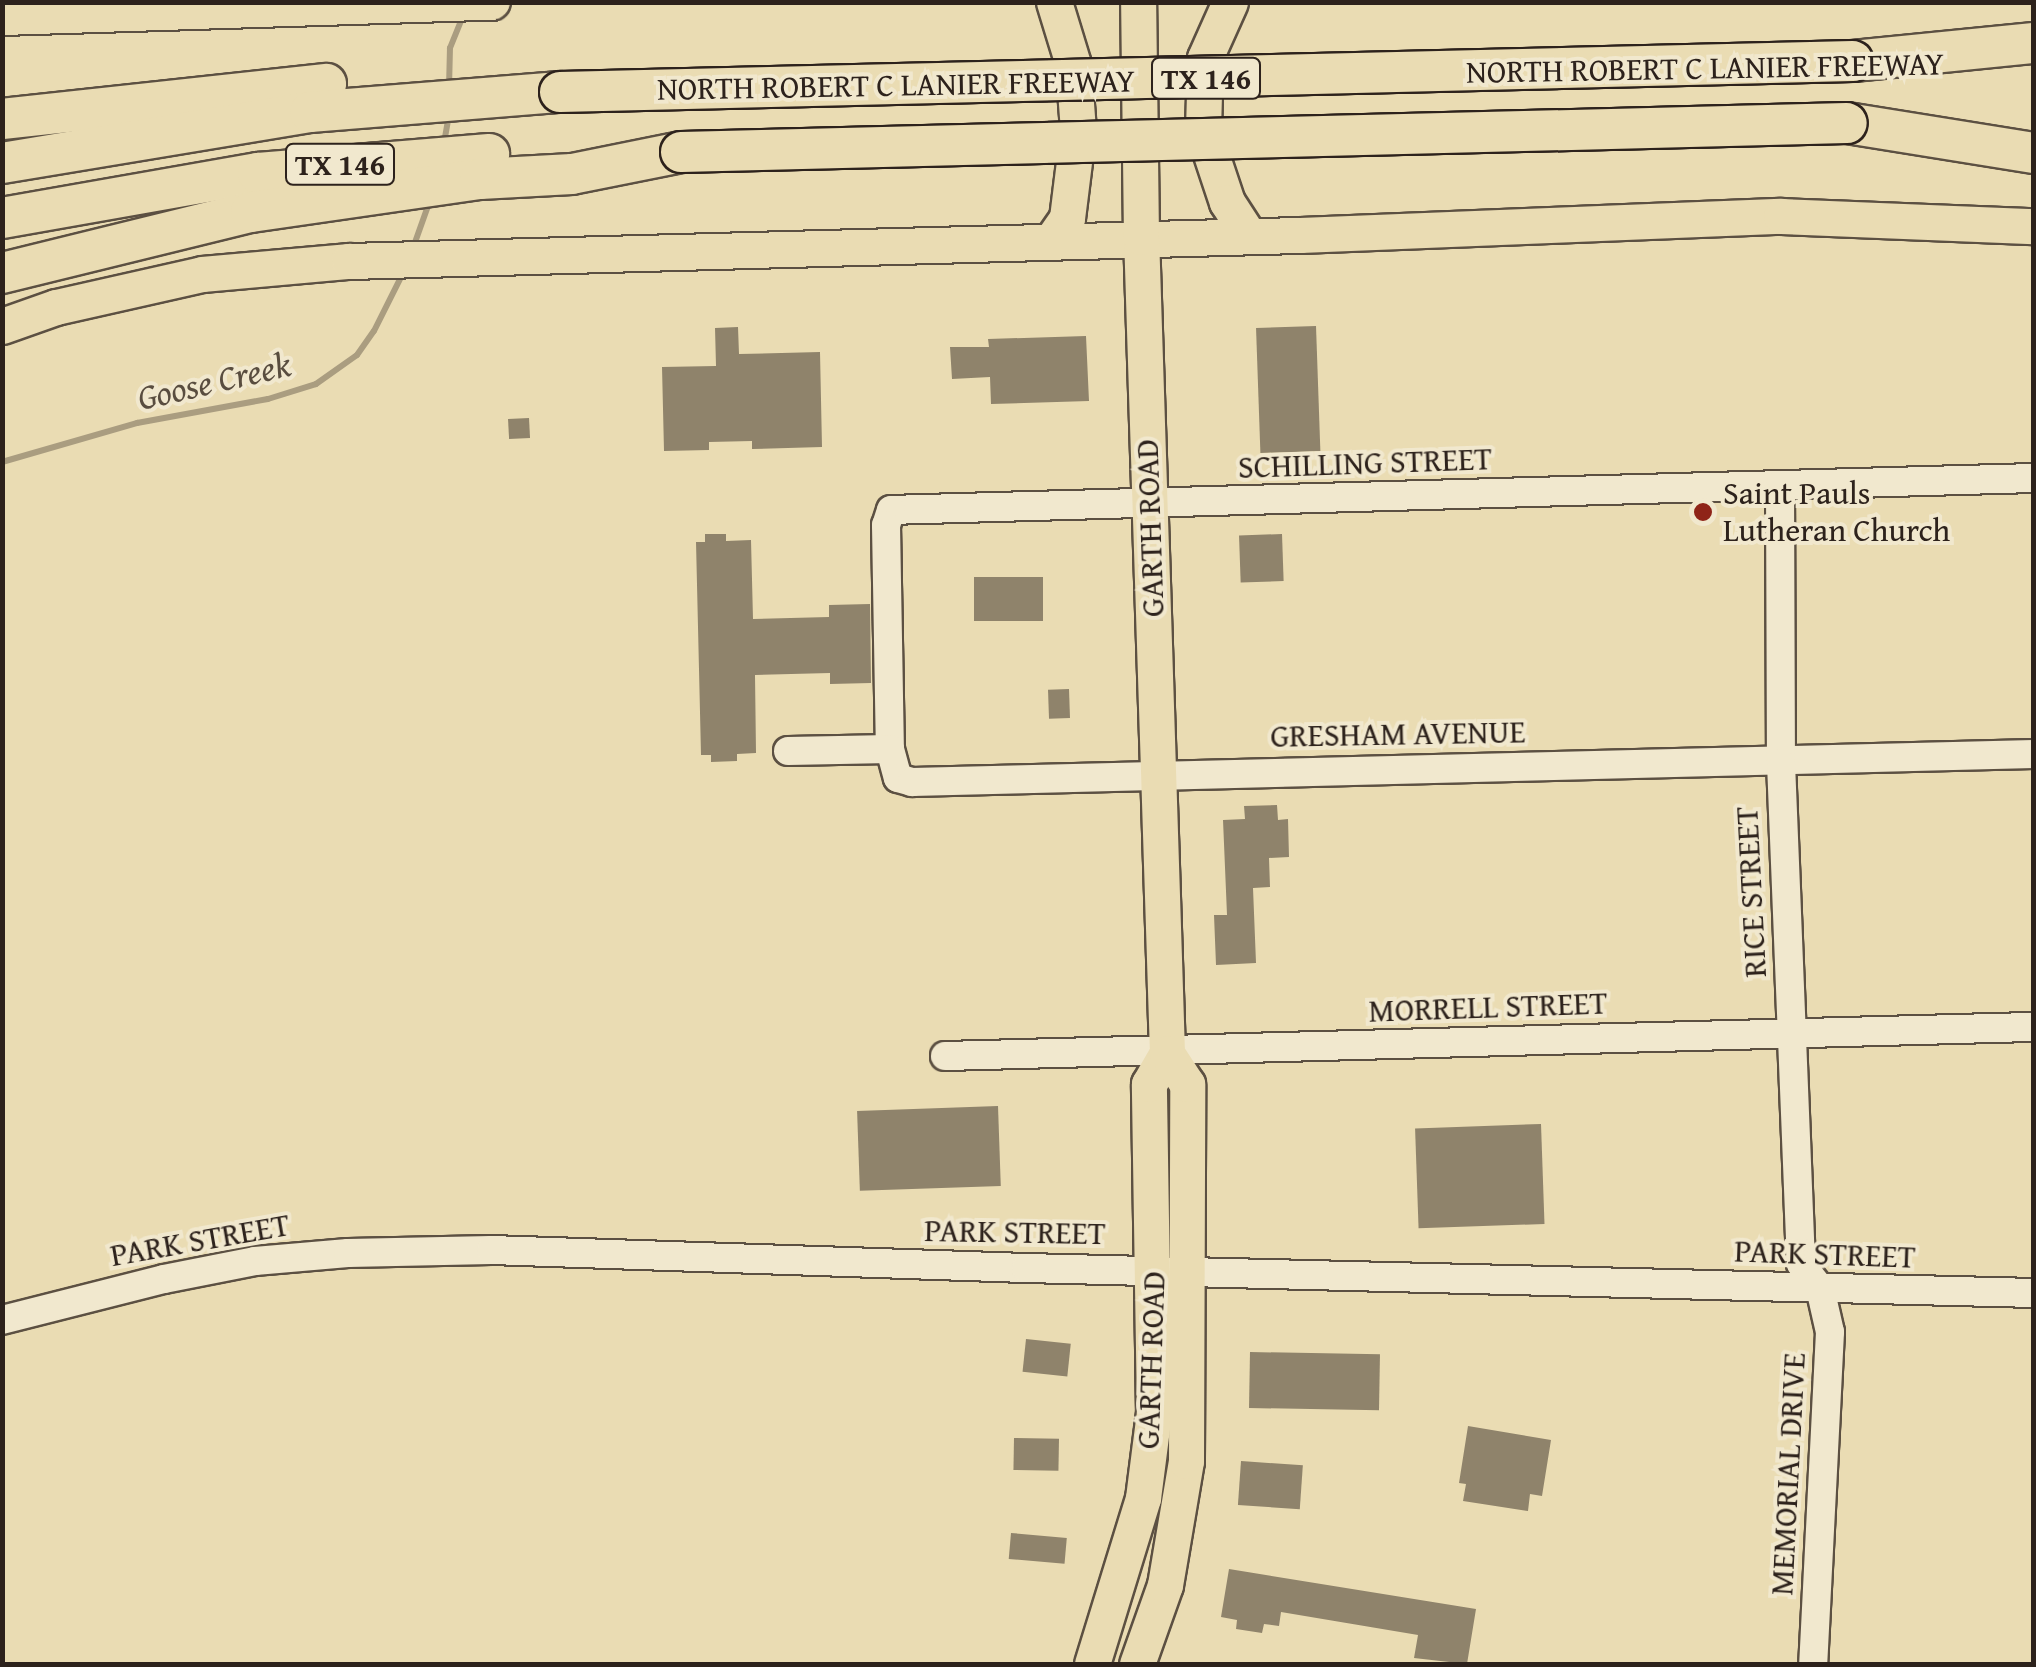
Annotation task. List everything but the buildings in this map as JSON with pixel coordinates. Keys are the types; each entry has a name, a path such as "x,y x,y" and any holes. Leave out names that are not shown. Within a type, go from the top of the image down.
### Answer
{"highway":[{"path":"1852,61 2034,44"},
{"name":"NORTH ROBERT C LANIER FREEWAY","path":"2,163 310,112 560,92 1852,61 2034,64"},
{"path":"2,119 328,84 560,92"},
{"path":"1847,123 2034,153"},
{"name":"NORTH ROBERT C LANIER FREEWAY","path":"2,218 134,191 373,160 534,151 681,152 1847,123 2034,126"},
{"path":"2,273 251,212 422,186 572,174 681,152"}],"main road":[{"path":"2,16 492,2"},
{"path":"1051,241 1067,218 1078,130 1073,64 1054,2"},
{"name":"GARTH ROAD","path":"1138,2 1140,237 1167,1053 1149,1084 1172,1271 1184,1482 1165,1585 1138,1664"},
{"path":"1230,2 1205,58 1203,130 1227,202 1249,236"},
{"path":"2,326 74,302 202,274 349,261 1249,236 1781,216 2034,226"},
{"name":"GARTH ROAD","path":"1092,1664 1144,1498 1172,1271"}],"street":[{"name":"SCHILLING STREET","path":"890,750 886,525 892,510 2034,478"},
{"name":"RICE STREET","path":"1780,486 1781,763 1800,1264 1820,1288"},
{"name":"GRESHAM AVENUE","path":"890,750 898,778 912,782 2034,754"},
{"path":"788,751 890,750"},
{"name":"MORRELL STREET","path":"946,1056 2034,1028"},
{"name":"PARK STREET","path":"2,1320 164,1278 255,1261 348,1253 490,1250 2034,1292"},
{"name":"MEMORIAL DRIVE","path":"1813,1664 1830,1332 1820,1288"}],"waterway":[{"name":"Goose Creek","path":"449,88 450,48 464,13"},
{"name":"Goose Creek","path":"444,143 449,116"},
{"name":"Goose Creek","path":"413,248 429,203"},
{"name":"Goose Creek","path":"2,462 137,423 268,399 316,384 357,355 374,331 403,273"}],"place":[{"name":"Saint Pauls Lutheran Church","path":"1703,512"}]}
